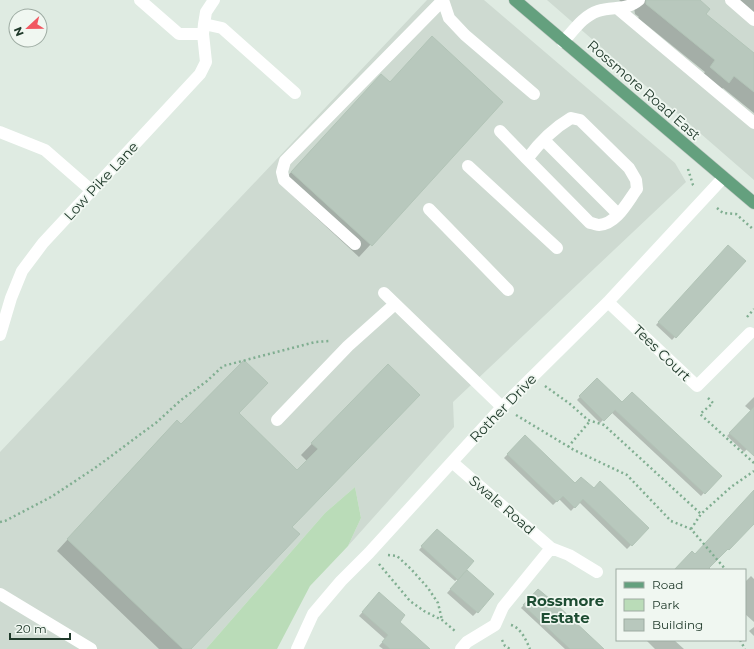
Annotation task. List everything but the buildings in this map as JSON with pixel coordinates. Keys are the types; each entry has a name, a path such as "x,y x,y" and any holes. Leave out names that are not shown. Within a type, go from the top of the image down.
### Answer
{"main road":[{"name":"Rossmore Road East","path":"515,0 754,203"}],"street":[{"path":"140,0 179,34 204,29 222,28 295,93"},
{"path":"204,29 206,12 214,0"},
{"path":"355,244 284,180 282,172 285,161 443,0 449,18 465,35 534,94"},
{"path":"563,42 585,18 599,11 633,5 639,0"},
{"path":"731,0 754,20"},
{"path":"618,8 754,123"},
{"name":"Low Pike Lane","path":"1,330 11,298 22,271 43,243 200,74 206,62 204,29"},
{"path":"500,131 527,159 590,223 599,225 611,221 637,189 636,180 629,168 580,120 571,118 562,123 536,147 527,159"},
{"path":"0,132 45,150 92,191"},
{"path":"544,140 618,214"},
{"path":"468,166 557,248"},
{"name":"Rother Drive","path":"297,649 313,614 341,581 369,553 502,407 608,302 723,178"},
{"path":"429,209 508,290"},
{"path":"384,293 502,407"},
{"name":"Tees Court","path":"608,302 697,386 750,332"},
{"path":"277,420 348,346 395,304"},
{"name":"Swale Road","path":"452,462 551,548 569,555 597,572"},
{"path":"464,646 495,625 503,607 551,548"},
{"path":"0,594 91,649"}],"path":[{"path":"0,522 5,521 51,498 95,468 157,422 181,400 207,381 223,366 315,342 333,340"},
{"path":"532,378 570,404 590,421 604,425 701,514"},
{"path":"697,386 713,403 700,414 754,464"},
{"path":"502,407 568,447 627,475 671,521 691,529 725,569"},
{"path":"568,447 590,421"},
{"path":"691,529 701,514 731,487 754,471"},
{"path":"369,553 397,556 428,588 438,603 442,620"},
{"path":"369,553 410,601 424,611 442,620 464,646"},
{"path":"497,620 515,626 526,640 530,649"}],"shaded area":[{"path":"427,0 484,0 675,163 686,182 453,402 454,427 348,546 361,518 355,487 325,513 206,649 0,649 0,452"},
{"path":"547,0 754,0 754,180"}],"green space":[{"path":"355,487 361,518 348,546 310,586 277,649 206,649 325,513"}],"district":[{"name":"Rossmore Estate","path":"565,610"}]}
